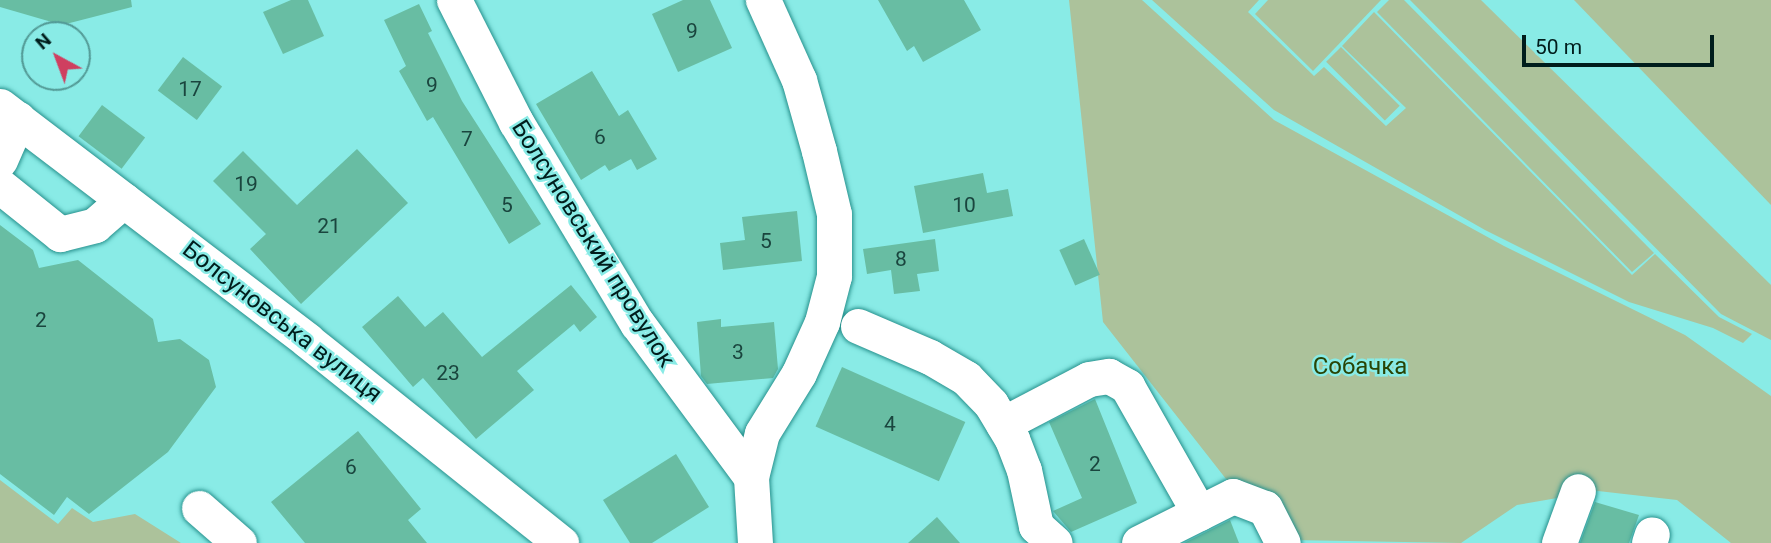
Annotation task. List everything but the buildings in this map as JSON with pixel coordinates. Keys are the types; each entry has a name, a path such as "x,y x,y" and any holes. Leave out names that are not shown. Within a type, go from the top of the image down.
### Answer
{"street":[{"name":"Болсуновський провулок","path":"454,0 516,122 637,323 751,477"},
{"path":"755,543 751,477 762,433 799,373 822,322 834,276 834,214 819,150 799,80 763,0"},
{"path":"0,160 9,112"},
{"name":"Болсуновська вулиця","path":"9,112 561,543"},
{"path":"0,187 60,234 95,225 124,200"},
{"path":"858,326 930,357 966,379 1003,424 1024,470 1036,526 1055,543"},
{"path":"1003,424 1089,379 1110,376 1127,386 1199,513"},
{"path":"1559,543 1578,491"},
{"path":"1139,543 1233,496 1265,508 1283,543"},
{"path":"199,508 239,543"}],"green space":[{"name":"Собачка","path":"1069,0 1142,0 1274,120 1504,246 1685,335 1771,396 1771,543 1731,543 1677,500 1598,491 1517,505 1461,543 1290,540 1237,493 1103,322"},
{"path":"1152,0 1259,0 1248,12 1314,76 1324,67 1386,126 1406,108 1342,46 1374,12 1632,275 1655,254 1719,317 1752,334 1743,343 1713,328 1629,302 1485,230 1274,110"},
{"path":"1268,0 1381,0 1313,71 1255,14"},
{"path":"1389,0 1404,0 1654,253 1632,272 1377,12"},
{"path":"1410,0 1481,0 1771,285 1771,340 1721,314"},
{"path":"1574,0 1771,0 1771,205"},
{"path":"1341,47 1400,106 1385,121 1326,62"},
{"path":"0,480 58,524 72,508 93,522 135,514 181,543 0,543"}]}
